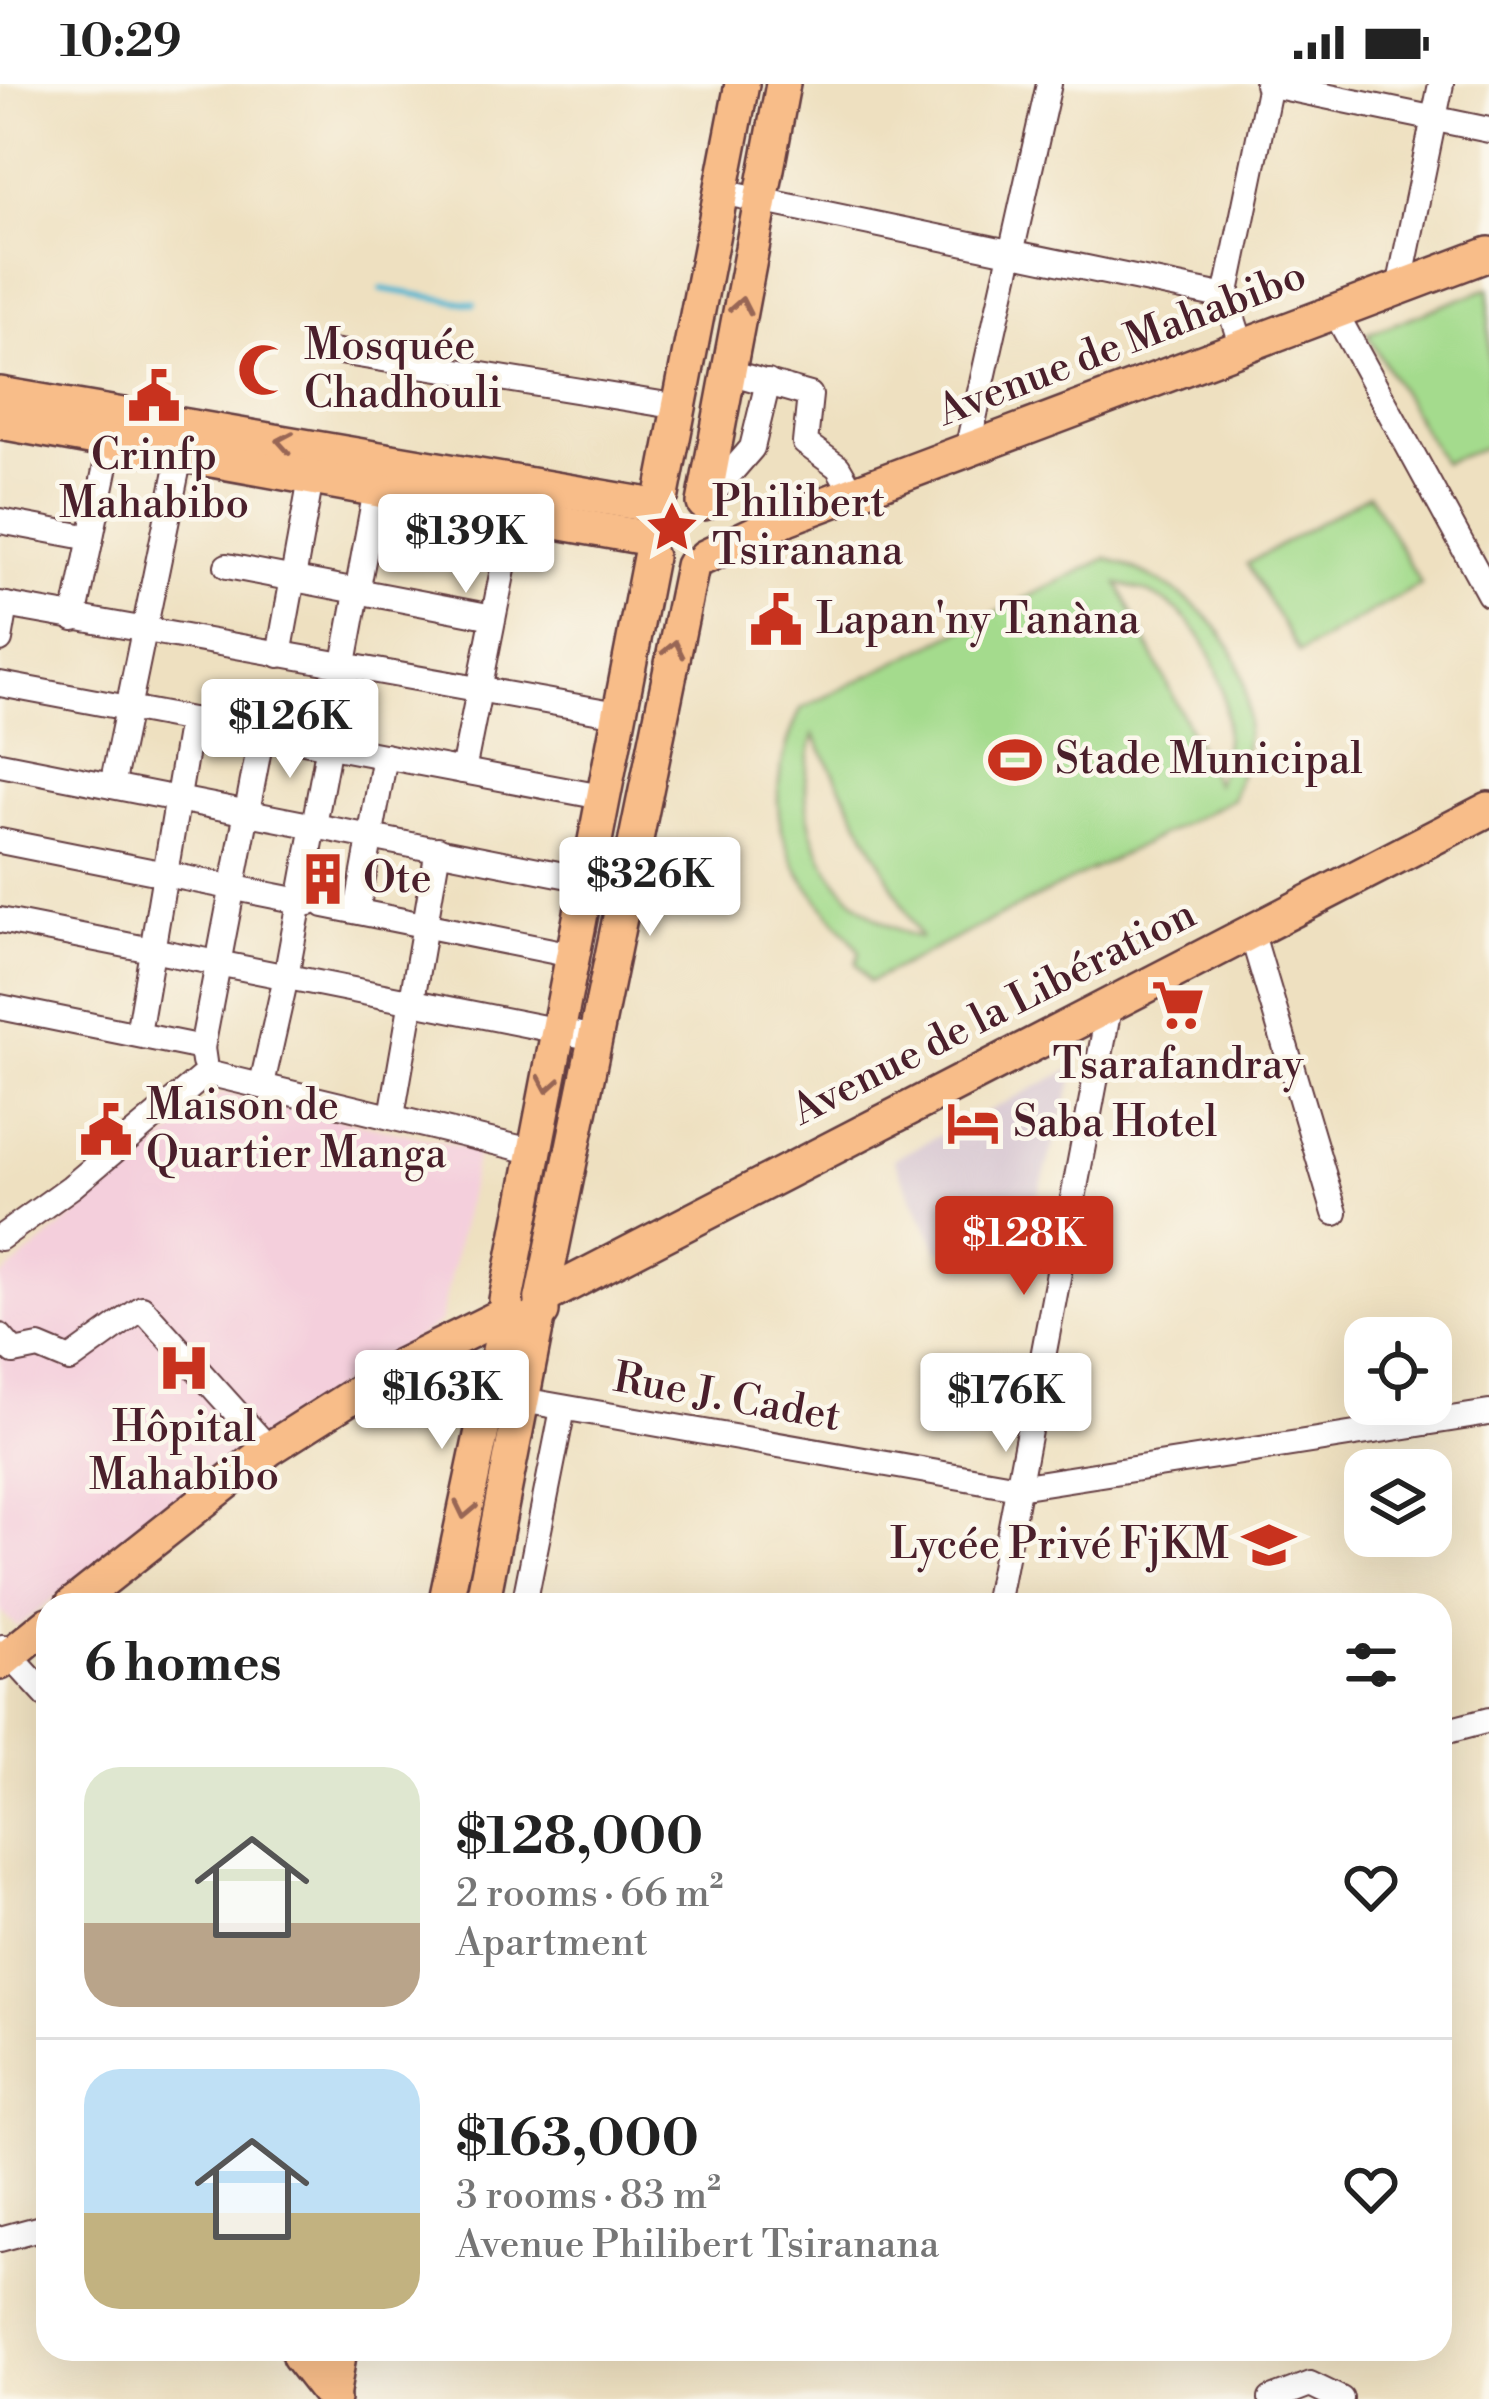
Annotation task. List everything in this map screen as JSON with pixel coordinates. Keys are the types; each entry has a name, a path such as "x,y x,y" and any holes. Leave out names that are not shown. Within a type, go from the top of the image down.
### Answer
{"main road":[{"path":"484,1593 522,1400 536,1152 650,523 680,407 742,84"},
{"path":"708,509 783,84"},
{"name":"Avenue de Mahabibo","path":"699,561 787,518 1489,254"},
{"path":"0,394 311,479 378,478 514,514 650,523 692,495 708,509 716,530 699,561 657,731 595,1038 448,1593"},
{"path":"0,422 114,428"},
{"path":"163,442 650,523"},
{"path":"708,509 787,518"},
{"path":"650,523 677,569 699,561"},
{"name":"Avenue de la Libération","path":"87,1593 269,1449 398,1367 1489,809"},
{"path":"3,1654 36,1632"},
{"path":"305,2361 333,2399"},
{"path":"333,2399 338,2361"}],"street":[{"path":"968,450 1049,84"},
{"path":"1242,347 1226,297 1269,84 1489,130"},
{"path":"1399,288 1441,84"},
{"path":"721,192 1226,297"},
{"path":"1335,312 1489,594"},
{"path":"326,350 680,407"},
{"path":"729,372 810,395 805,442 838,467 853,493"},
{"path":"708,509 752,448 768,382"},
{"path":"74,619 114,428"},
{"path":"112,786 142,631 163,442"},
{"path":"262,1084 286,977 311,903 312,824 378,478"},
{"path":"279,655 311,479"},
{"path":"463,771 514,514"},
{"path":"0,521 91,538"},
{"path":"227,566 493,617"},
{"path":"0,640 3,604 478,690 657,731"},
{"path":"0,684 602,797"},
{"path":"138,1034 191,720"},
{"path":"0,1238 71,1186 204,1060 262,733"},
{"path":"357,910 385,756"},
{"path":"0,764 626,887"},
{"path":"0,842 572,955"},
{"path":"392,1117 438,849"},
{"path":"0,920 595,1038"},
{"path":"1251,931 1335,1213"},
{"path":"998,1593 1110,1003"},
{"path":"0,1007 138,1034 262,1084 536,1152"},
{"path":"0,1336 14,1352 39,1347 70,1360 142,1308 269,1449"},
{"name":"Rue J. Cadet","path":"522,1400 1018,1487 1489,1413"},
{"path":"526,1593 563,1409"},
{"path":"3,1654 36,1685"},
{"path":"1452,1730 1489,1720"},
{"path":"0,2239 36,2229"},
{"path":"1271,2399 1310,2384 1341,2399"}],"shaded area":[{"path":"1077,1066 1031,1220 939,1252 893,1159"},
{"name":"Hôpital Mahabibo","path":"222,1092 478,1150 440,1323 296,1414 62,1593 36,1593 36,1612 17,1627 0,1611 0,1278"}],"green space":[{"path":"1489,288 1489,446 1443,463 1367,334"},
{"path":"1369,494 1421,584 1299,653 1247,564"},
{"name":"Stade Municipal","path":"1107,558 1184,597 1211,621 1231,648 1243,679 1248,714 1233,799 869,982 856,963 860,952 798,870 781,826 779,781 801,709","holes":["1118,584 1150,594 1177,610 1213,659 1226,720 1216,784","814,735 920,937 920,938 888,925 862,907 823,859 807,800"]}],"waterway":[{"path":"382,289 474,304"}],"place":[{"name":"Mosquée Chadhouli","path":"264,370"},
{"name":"Crinfp Mahabibo","path":"154,396"},
{"name":"Philibert Tsiranana","path":"672,527"},
{"name":"Lapan'ny Tanàna","path":"776,620"},
{"name":"Stade Municipal","path":"1015,760"},
{"name":"Ote","path":"323,879"},
{"name":"Tsarafandray","path":"1178,1005"},
{"name":"Saba Hotel","path":"973,1123"},
{"name":"Maison de Quartier Manga","path":"106,1130"},
{"name":"Hôpital Mahabibo","path":"184,1368"},
{"name":"Lycée Privé FjKM","path":"1269,1545"}]}
